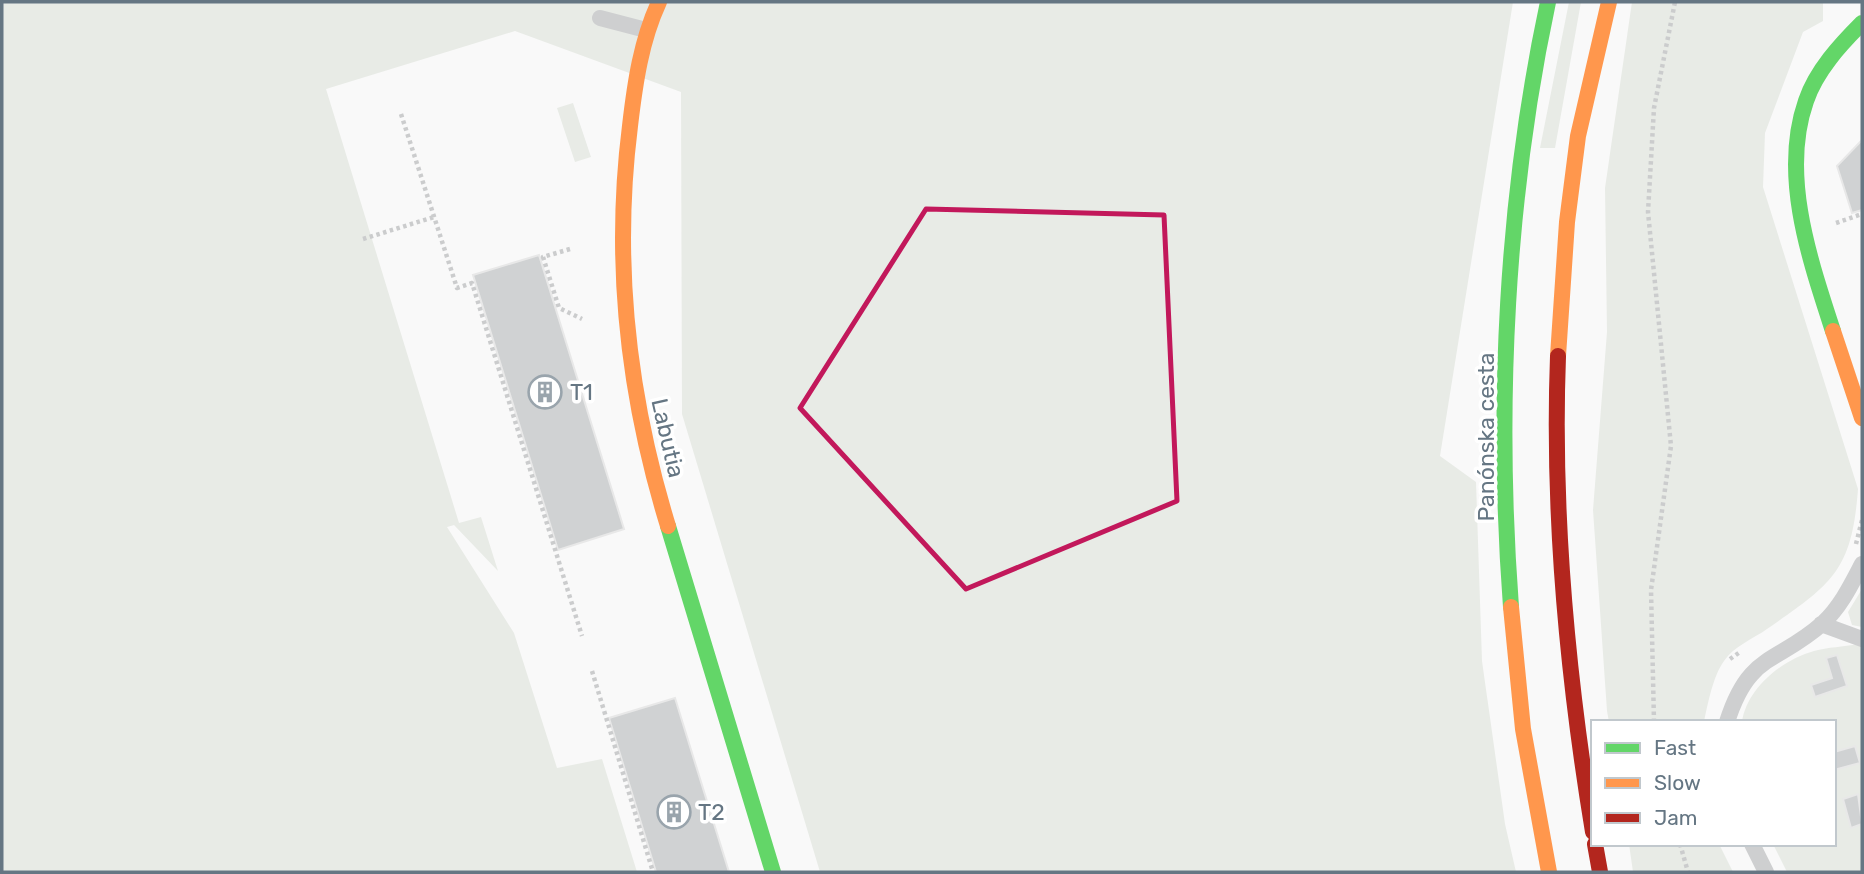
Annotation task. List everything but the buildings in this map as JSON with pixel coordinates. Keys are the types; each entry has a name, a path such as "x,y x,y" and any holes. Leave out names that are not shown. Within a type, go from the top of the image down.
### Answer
{"main road":[{"name":"Labutia","path":"659,2 646,30 632,107 622,189 625,313 633,385 650,468 773,872"},
{"name":"Panónska cesta","path":"1548,2 1519,187 1506,405 1511,595 1519,688 1530,775 1549,872"},
{"path":"1591,818 1566,643 1557,426 1567,216 1579,133 1609,2"},
{"path":"1862,23 1830,59 1806,100 1796,159 1797,193 1804,231 1862,418"},
{"path":"1595,846 1600,872"}],"lane":[{"path":"600,18 646,30"},
{"path":"1728,720 1738,689 1759,665 1821,624 1839,606 1858,557"},
{"path":"1821,624 1862,639"},
{"path":"1753,846 1766,872"}],"path":[{"path":"1654,720 1651,590 1671,446 1648,212 1654,108 1675,2"},
{"path":"401,114 457,288 472,283 582,636"},
{"path":"1827,226 1862,214"},
{"path":"363,239 434,217"},
{"path":"570,249 543,257 559,308 582,319"},
{"path":"1858,557 1862,520"},
{"path":"1730,659 1751,644"},
{"path":"592,671 653,872"},
{"path":"1681,846 1688,872"}],"highlighted area":[{"path":"926,209 1164,215 1177,501 966,589 800,408"}],"shaded area":[{"path":"2,2 1513,2 1440,456 1476,482 1482,661 1505,824 1516,872 820,872 682,414 681,92 515,31 326,89 459,523 481,517 498,571 454,525 447,527 514,633 557,768 602,759 637,872 2,872"},
{"path":"1569,2 1581,2 1555,148 1540,148"},
{"path":"1632,2 1823,2 1823,21 1803,32 1765,133 1763,187 1858,489 1855,517 1844,557 1823,587 1762,633 1738,647 1724,661 1714,682 1704,720 1609,720 1593,510 1607,332 1605,188"},
{"path":"573,103 591,157 575,162 557,108"},
{"path":"1862,589 1862,627 1852,625 1848,612"},
{"path":"1858,644 1862,646 1862,872 1787,872 1774,846 1836,846 1836,720 1742,720 1751,698 1778,668 1802,655"},
{"path":"1629,846 1720,846 1733,872 1633,872"}],"traffic: fast":[{"path":"1511,607 1505,456 1508,303 1522,151 1548,2"},
{"path":"1833,331 1807,247 1797,188 1796,158 1799,129 1810,90 1829,59 1862,23"},
{"path":"668,526 773,872"}],"traffic: slow":[{"path":"659,2 643,47 637,78 625,177 623,227 624,278 634,378 654,477 668,526"},
{"path":"1558,356 1567,222 1578,136 1609,2"},
{"path":"1833,331 1862,418"},
{"path":"1511,607 1523,729 1549,872"}],"traffic: jam":[{"path":"1558,356 1557,476 1564,595 1576,713 1591,819"},
{"path":"1595,846 1600,872"}],"place":[{"name":"T1","path":"545,392"},
{"name":"T2","path":"674,812"}]}
